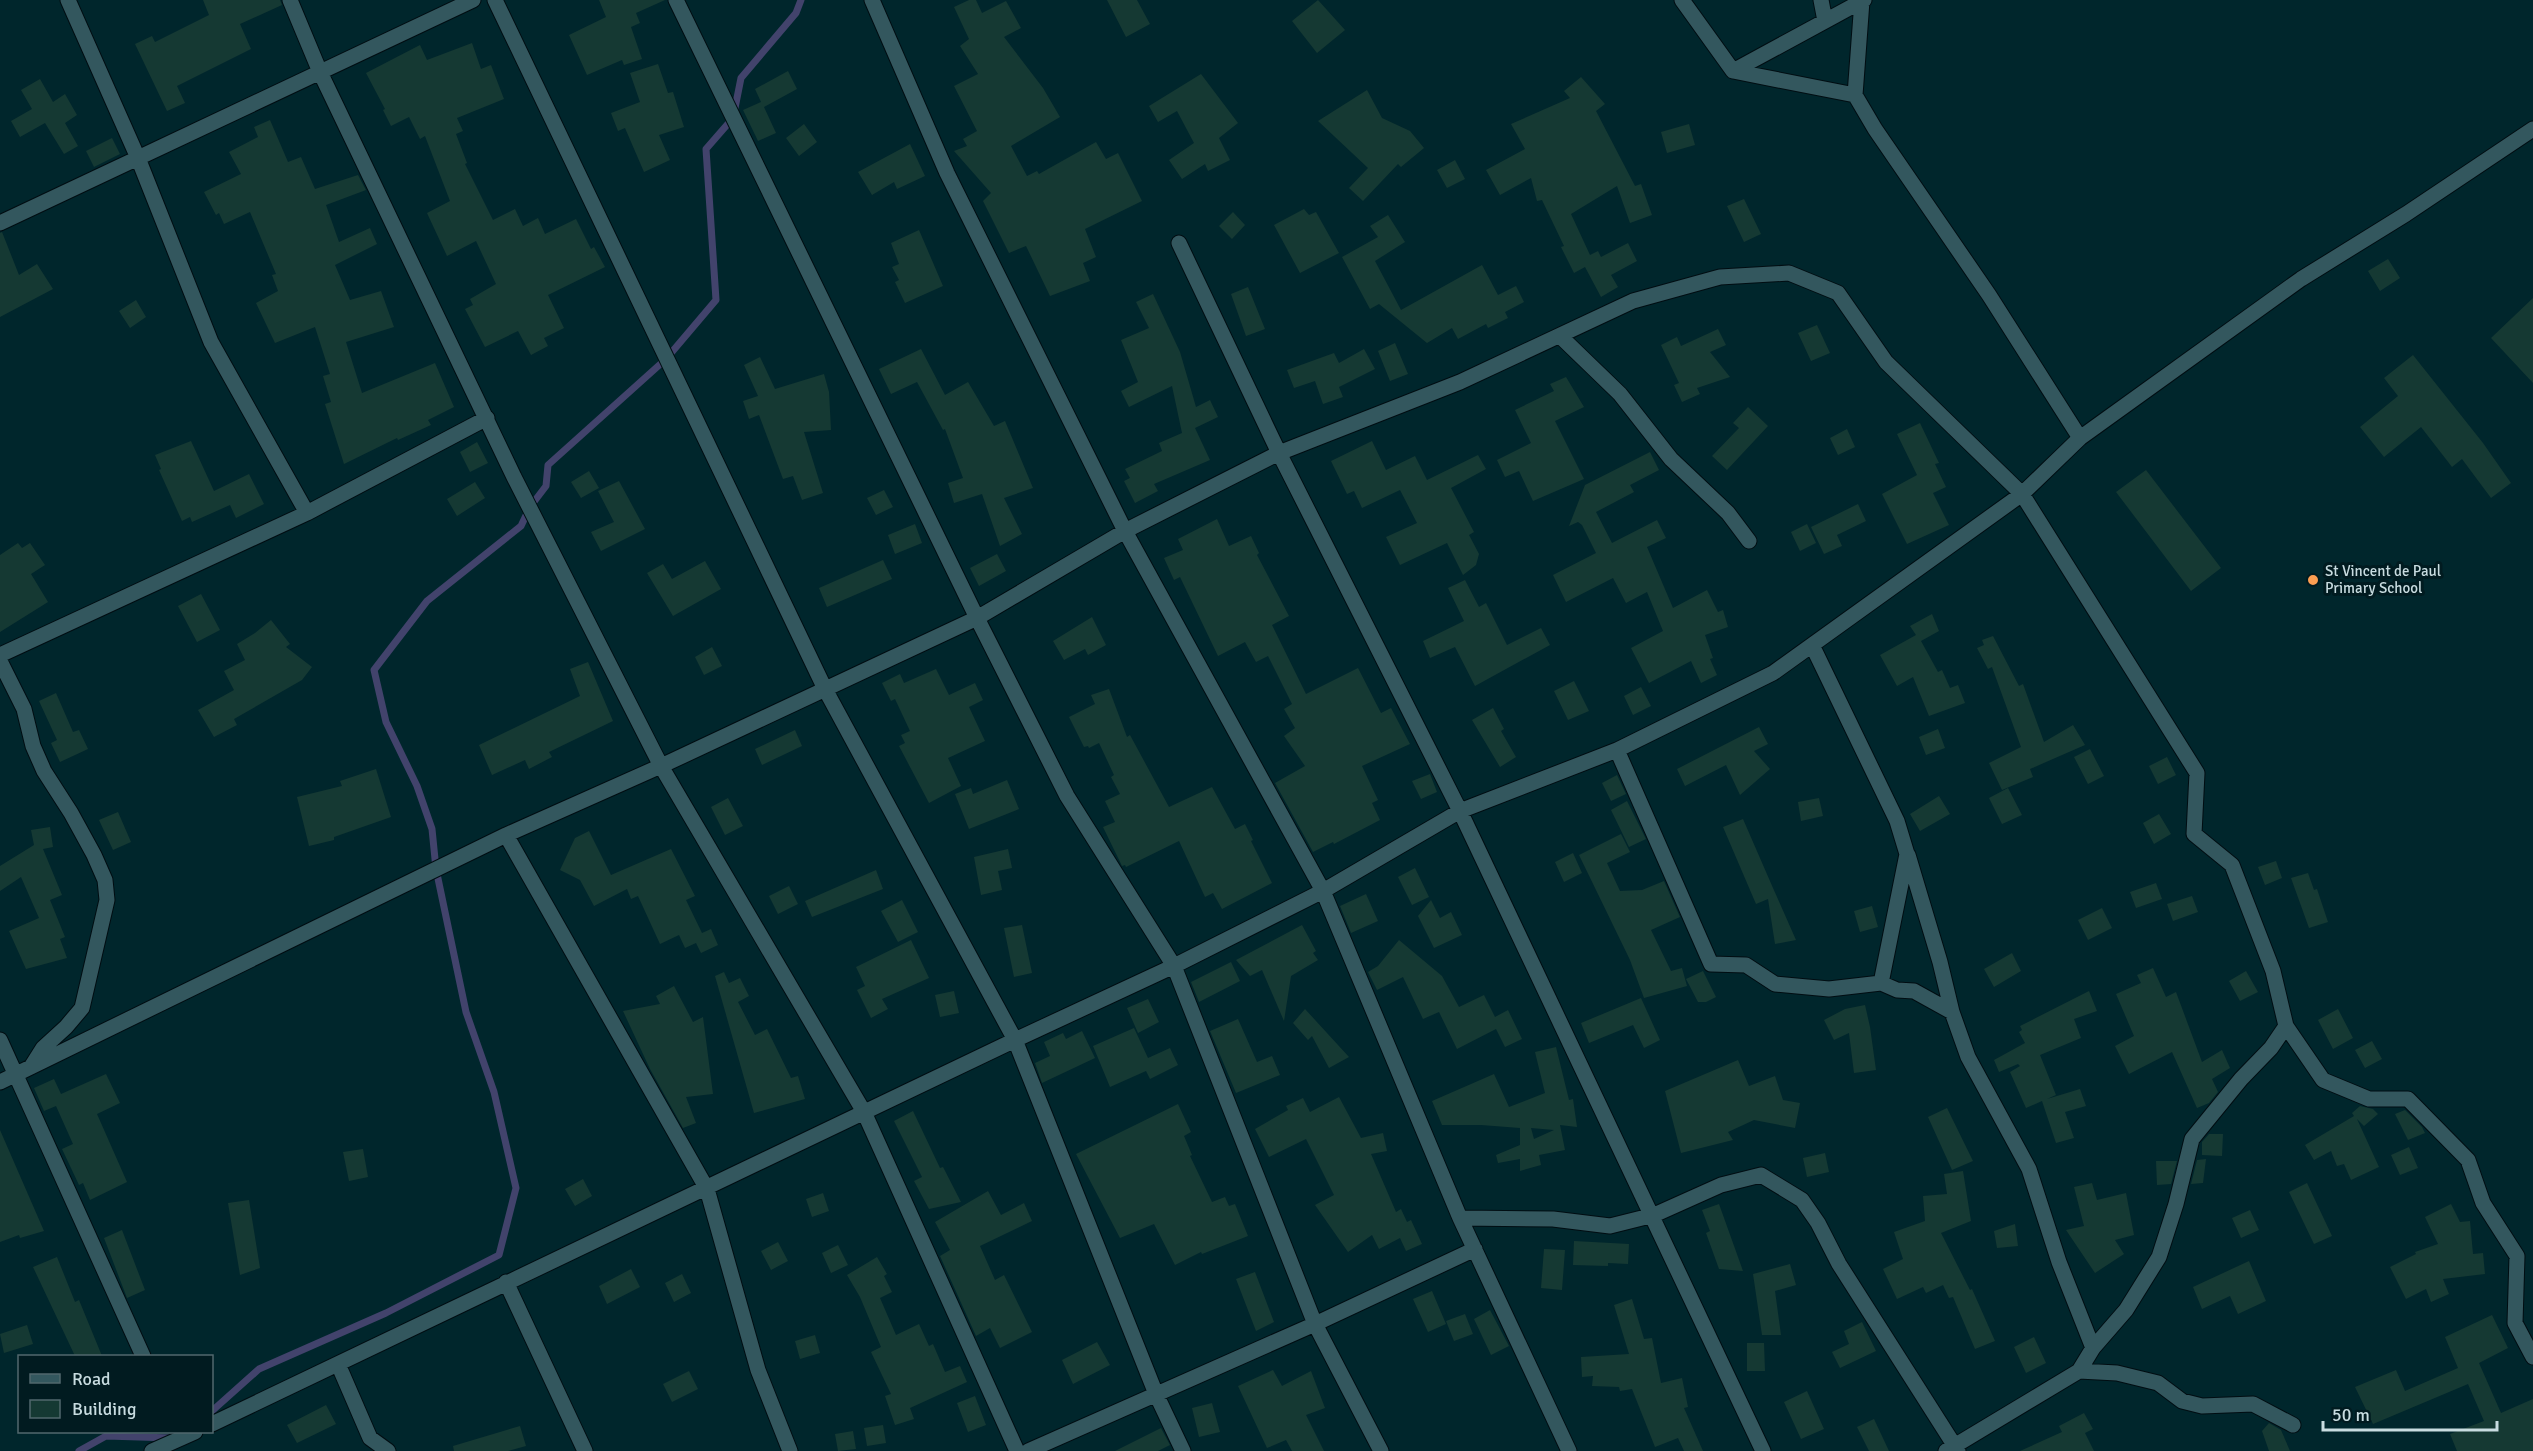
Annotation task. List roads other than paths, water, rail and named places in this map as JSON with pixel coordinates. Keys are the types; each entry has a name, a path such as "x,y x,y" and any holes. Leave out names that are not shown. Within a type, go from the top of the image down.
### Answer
{"street":[{"path":"68,0 138,158 211,342 307,513"},
{"path":"290,0 320,72 514,477 661,766 864,1112 1017,1451"},
{"path":"0,223 473,0"},
{"path":"495,0 825,689 1015,1040 1156,1394 1183,1451"},
{"path":"676,0 976,618 1067,796 1174,966 1315,1324 1381,1451"},
{"path":"872,0 947,173 1125,531 1323,891 1460,1218 1569,1451"},
{"path":"1682,0 1733,71 1855,95"},
{"path":"1821,0 1825,21"},
{"path":"1733,71 1863,1"},
{"path":"1863,1 1855,95 1875,129 1989,296 2080,438"},
{"path":"213,1424 506,1282 707,1189 864,1112 1174,966 1323,891 1460,811 1617,750 1773,673 2022,494 2080,438 2301,279 2406,214 2533,129"},
{"path":"1179,243 1279,453 1460,811 1763,1451"},
{"path":"0,1082 506,835 661,766 976,618 1125,531 1279,453 1460,382 1633,301 1720,277 1789,273 1838,293 1886,362 2022,494 2197,773 2194,834 2232,865 2273,971 2286,1026 2323,1080 2369,1099 2408,1099 2468,1160 2483,1203 2517,1256 2515,1323 2533,1357"},
{"path":"1560,336 1620,394 1671,459 1728,513 1749,541"},
{"path":"0,655 307,513 487,418"},
{"path":"1812,645 1897,821 1940,962 1952,1012 1968,1057 2029,1169 2059,1262 2093,1348"},
{"path":"0,662 24,709 33,746 44,771 94,855 105,880 107,900 82,1008 66,1027 43,1047 31,1067"},
{"path":"1617,750 1710,964 1746,965 1775,984 1829,989 1881,982 1898,990 1914,991 1952,1012"},
{"path":"506,835 707,1189 758,1371 790,1451"},
{"path":"1881,982 1907,854"},
{"path":"1460,1218 1553,1219 1610,1226 1654,1215 1721,1185 1761,1176 1802,1200 1953,1449 2079,1371 2093,1348 2126,1310 2158,1257 2176,1204 2192,1139 2241,1079 2271,1048 2286,1026"},
{"path":"0,1040 143,1355"},
{"path":"1028,1451 1315,1324 1475,1249"},
{"path":"506,1282 585,1451"},
{"path":"338,1364 370,1438 388,1451"},
{"path":"2079,1371 2117,1372 2158,1383 2182,1401 2202,1406 2253,1404 2293,1425"},
{"path":"152,1451 181,1440"}],"waterway":[{"path":"213,1410 259,1369 386,1313 499,1255 516,1188 494,1092 466,1012 436,869 432,829 417,786 386,722 374,670 427,601 521,526 530,507 546,486 548,465 666,359 716,300 706,149 733,118 741,78 796,13 801,0"},
{"path":"79,1451 106,1436 172,1438"}],"place":[{"name":"St Vincent de Paul Primary School","path":"2313,580"}]}
